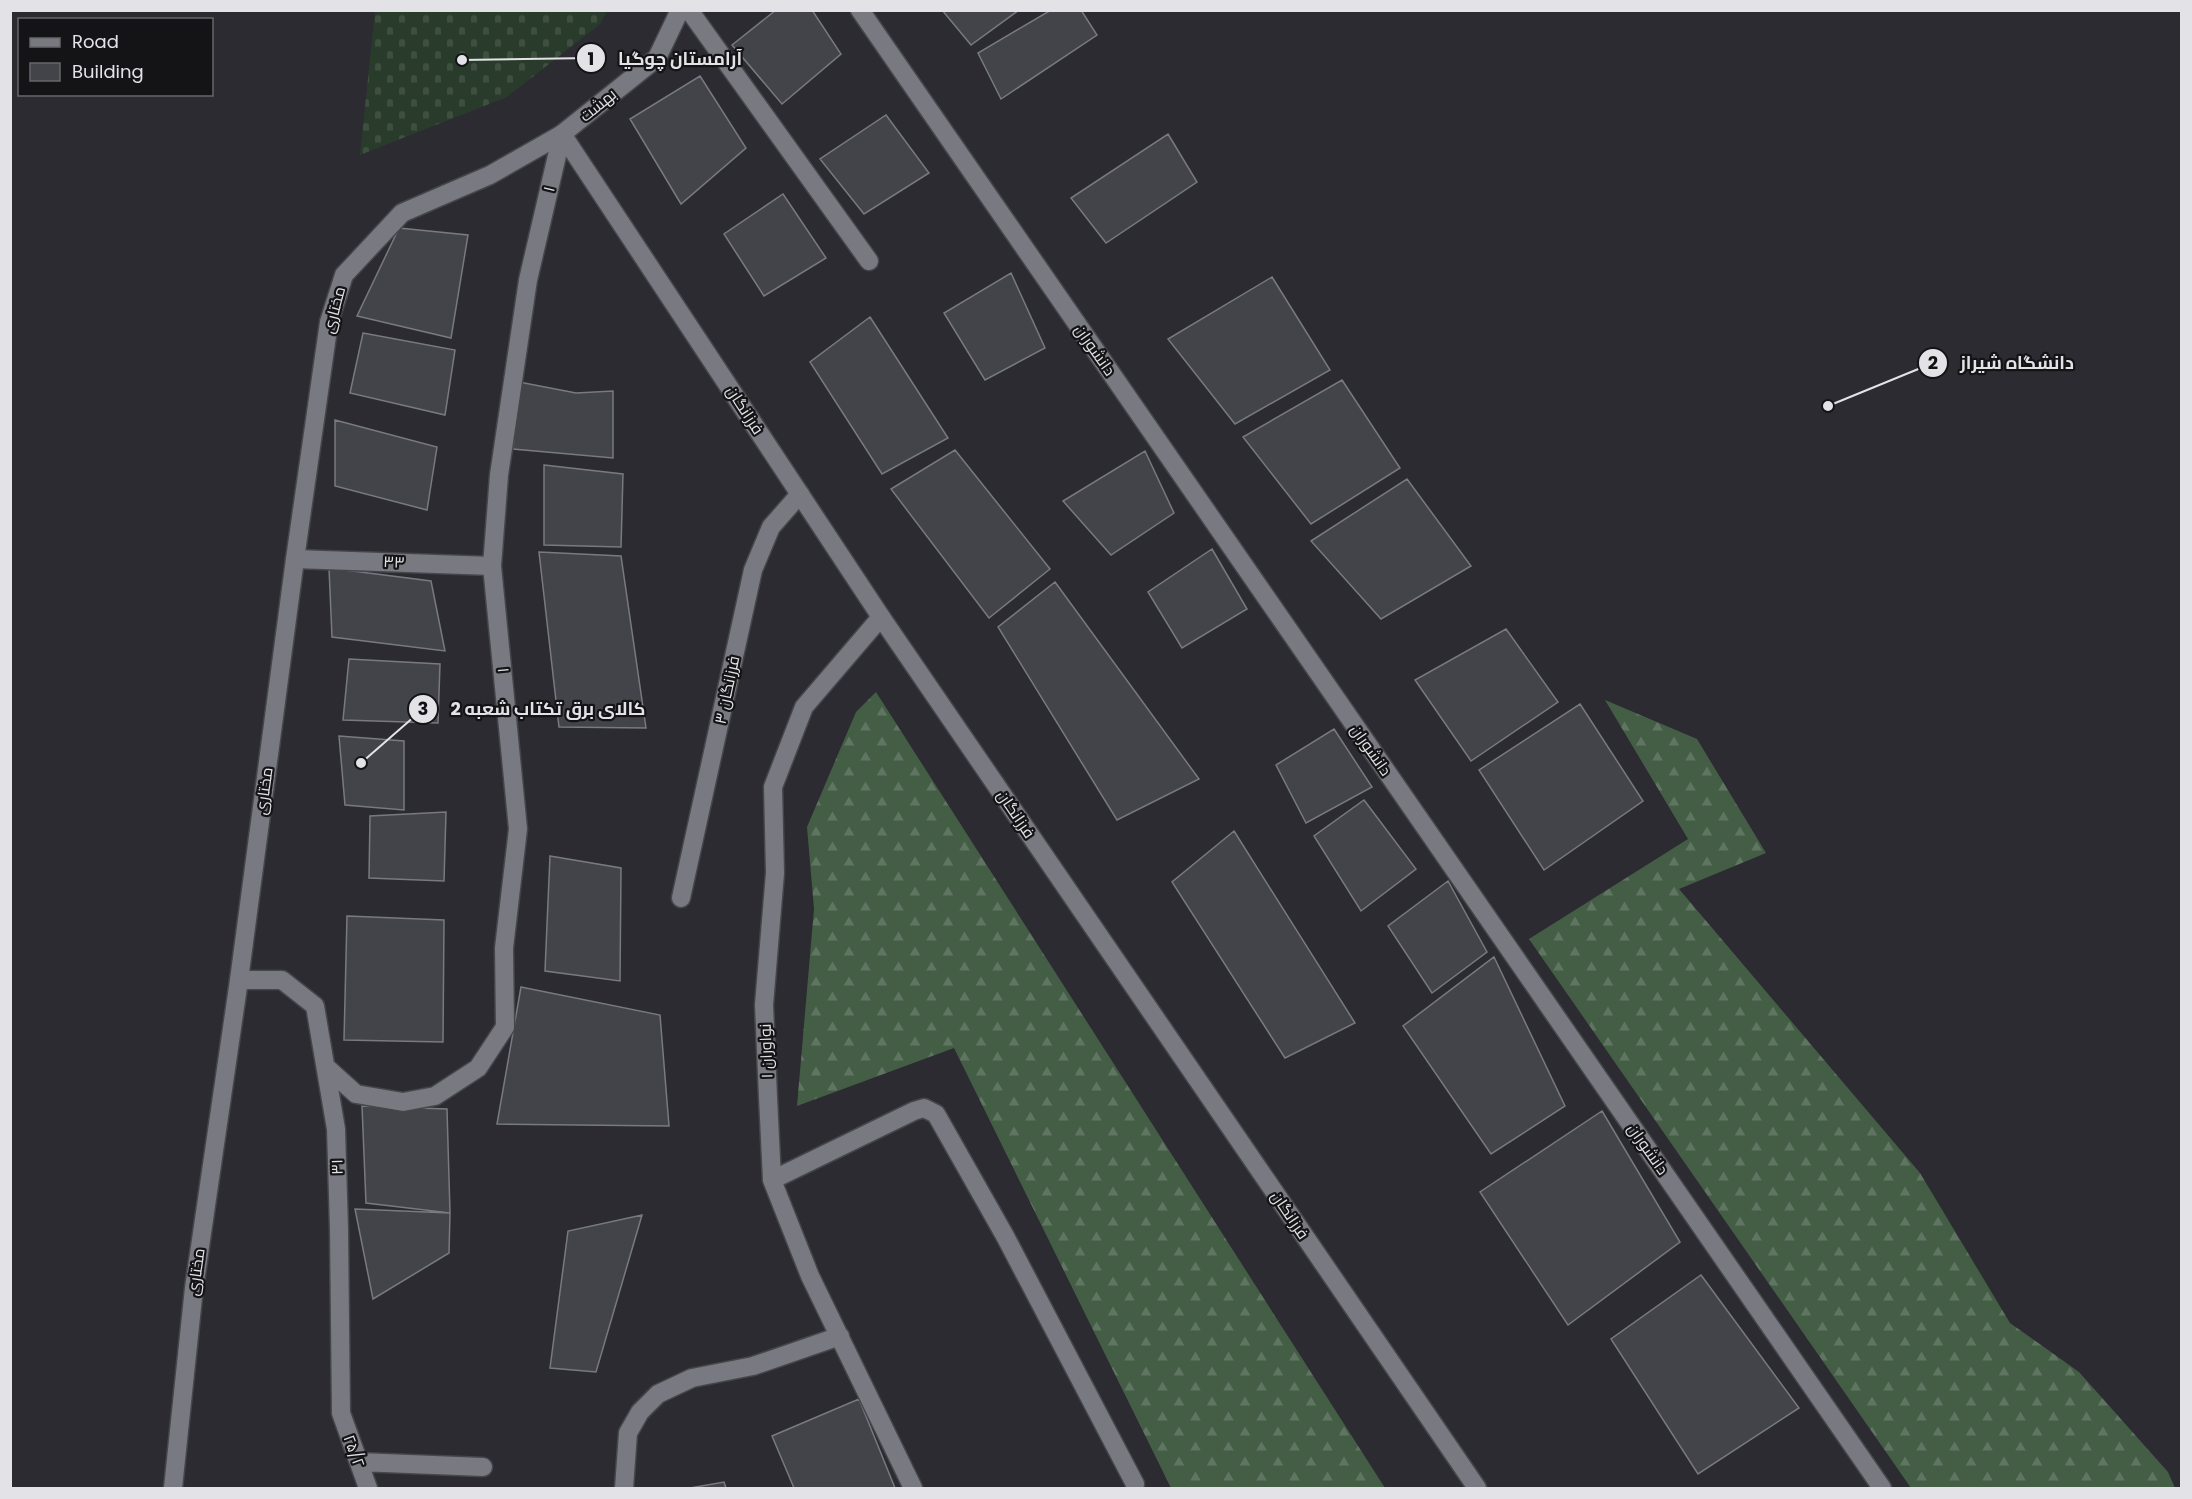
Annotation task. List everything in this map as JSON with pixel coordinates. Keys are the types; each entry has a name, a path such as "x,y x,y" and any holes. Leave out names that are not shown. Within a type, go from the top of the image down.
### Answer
{"street":[{"name":"بهشت","path":"490,175 562,134 657,58 680,10"},
{"path":"689,10 869,261"},
{"name":"دانشوران","path":"861,10 1882,1488"},
{"name":"فرزانگان","path":"562,134 881,617 1478,1488"},
{"name":"۱","path":"326,1067 356,1094 403,1102 435,1096 478,1068 505,1027 504,948 518,829 492,566 499,475 528,280 562,134"},
{"name":"مختاری","path":"173,1488 194,1287 239,980 329,322 344,275 402,213 490,175"},
{"name":"فرزانگان ۳","path":"681,898 753,570 771,526 800,494"},
{"name":"۳۳","path":"295,559 492,566"},
{"name":"نواوران ۱","path":"881,617 804,707 773,787 775,873 764,1005 772,1180 810,1276 913,1488"},
{"name":"۳۱","path":"239,980 282,980 315,1006 336,1129 341,1413"},
{"path":"772,1180 914,1111 924,1108 936,1114 1005,1236 1135,1484"},
{"path":"624,1488 628,1433 640,1412 658,1394 692,1378 753,1366 840,1336"},
{"name":"۲۵/۲","path":"341,1413 368,1488"},
{"path":"359,1462 483,1467"}],"green space":[{"path":"375,10 607,11 600,24 507,97 360,155"},
{"path":"876,692 1385,1488 1171,1488 954,1048 797,1106 814,909 807,827 856,712"},
{"path":"1605,700 1697,739 1766,853 1679,889 1920,1173 2010,1323 2079,1372 2168,1472 2175,1488 1911,1488 1529,939 1688,839"}],"building":[{"path":"776,10 812,10 841,54 782,104 732,45"},
{"path":"942,10 1019,10 971,45"},
{"path":"1051,10 1081,10 1097,35 1001,99 978,53"},
{"path":"700,76 746,148 681,204 630,119"},
{"path":"886,115 929,173 864,214 820,159"},
{"path":"1168,134 1197,182 1106,243 1071,198"},
{"path":"783,194 826,258 764,296 724,234"},
{"path":"399,228 468,235 451,338 357,316"},
{"path":"1011,273 1045,348 985,380 944,313"},
{"path":"1272,277 1330,370 1235,424 1168,339"},
{"path":"870,317 948,438 882,474 810,362"},
{"path":"363,333 455,350 445,415 350,393"},
{"path":"1342,380 1400,468 1311,524 1243,437"},
{"path":"519,382 576,393 613,391 613,458 513,449"},
{"path":"335,420 437,447 427,510 335,486"},
{"path":"955,450 1050,569 989,618 891,489"},
{"path":"1145,451 1174,513 1111,555 1063,501"},
{"path":"544,465 623,474 621,547 544,545"},
{"path":"1407,479 1471,566 1381,619 1311,541"},
{"path":"1212,549 1247,609 1182,648 1148,592"},
{"path":"539,552 621,556 646,728 559,727"},
{"path":"329,568 431,581 445,651 332,637"},
{"path":"1055,582 1199,779 1117,820 998,627"},
{"path":"1506,629 1558,702 1471,761 1415,680"},
{"path":"349,659 440,664 438,723 343,720"},
{"path":"1580,704 1643,801 1544,870 1479,770"},
{"path":"1334,729 1372,787 1306,823 1276,765"},
{"path":"339,736 404,741 404,810 345,805"},
{"path":"1364,800 1416,869 1361,911 1314,836"},
{"path":"446,812 444,881 369,878 370,816"},
{"path":"1234,831 1355,1023 1285,1058 1172,882"},
{"path":"550,856 621,868 620,981 545,971"},
{"path":"1448,881 1487,952 1432,993 1388,926"},
{"path":"347,916 444,920 443,1042 344,1040"},
{"path":"1494,957 1565,1106 1491,1154 1403,1026"},
{"path":"521,987 660,1015 669,1126 497,1124"},
{"path":"362,1106 447,1109 450,1213 366,1203"},
{"path":"1602,1111 1680,1242 1568,1325 1480,1192"},
{"path":"355,1209 450,1213 449,1253 373,1299"},
{"path":"642,1215 596,1372 550,1368 568,1231"},
{"path":"1701,1275 1799,1408 1698,1474 1611,1339"},
{"path":"859,1399 895,1488 794,1488 772,1436"},
{"path":"724,1482 726,1488 690,1488"}],"place":[{"name":"آرامستان چوگیا","path":"462,60"},
{"name":"دانشگاه شیراز","path":"1828,406"},
{"name":"کالای برق تکتاب شعبه 2","path":"361,763"}]}
